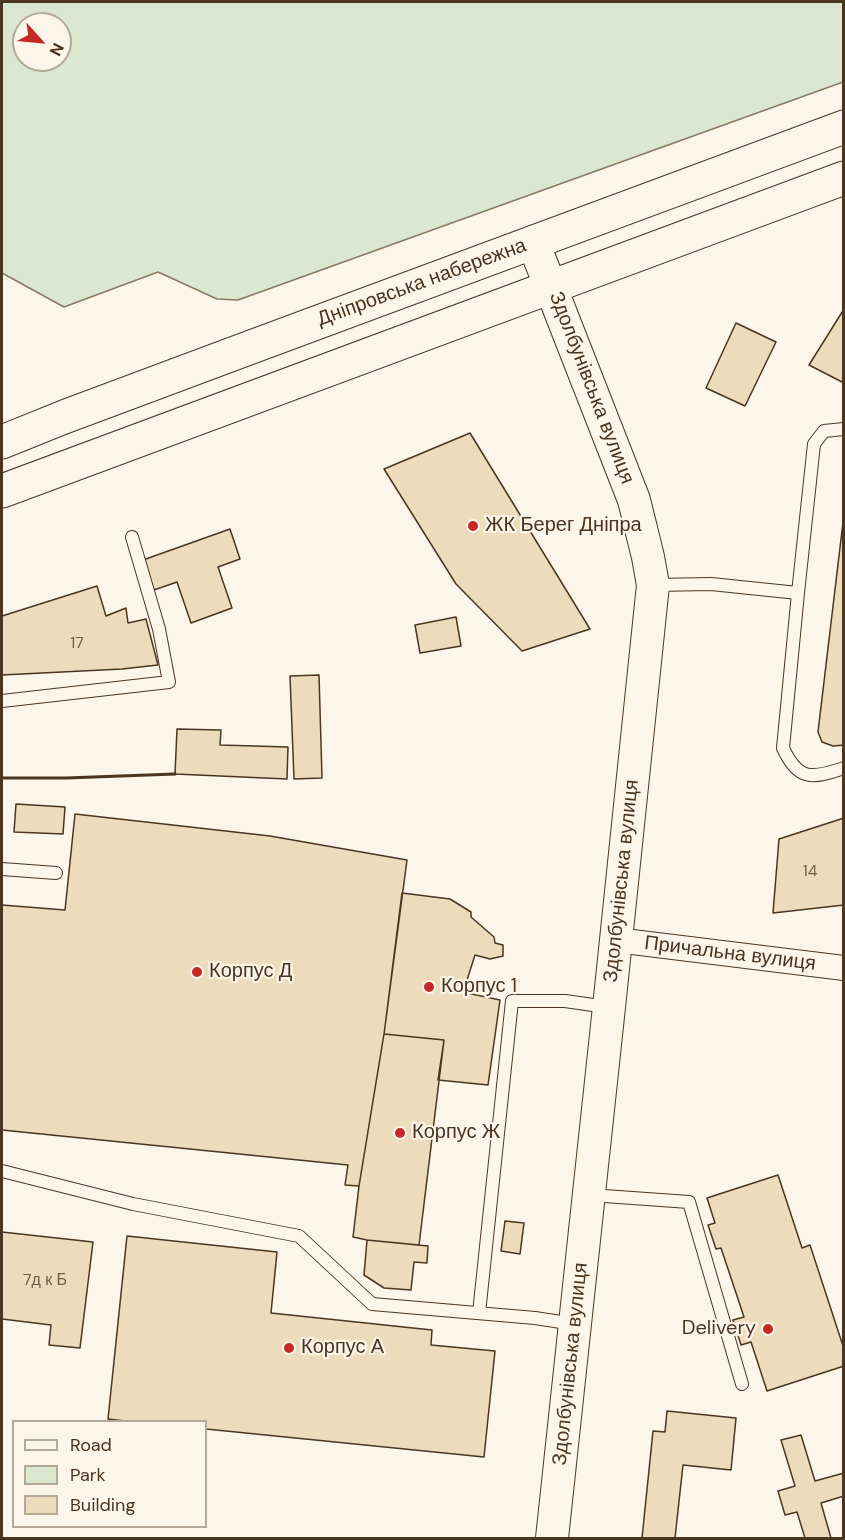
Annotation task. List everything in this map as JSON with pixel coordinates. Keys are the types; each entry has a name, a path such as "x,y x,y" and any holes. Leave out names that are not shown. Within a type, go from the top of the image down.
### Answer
{"main road":[{"name":"Дніпровська набережна","path":"2,442 843,127"},
{"path":"2,491 843,178"}],"street":[{"name":"Здолбунівська вулиця","path":"533,242 634,500 653,585 552,1539"},
{"name":"Причальна вулиця","path":"616,939 843,968"}],"lane":[{"path":"843,429 824,431 814,444 783,748 789,762 797,771 810,775 823,775 843,768"},
{"path":"2,701 169,682 159,629 132,537"},
{"path":"653,585 711,584 798,593"},
{"path":"2,869 56,873"},
{"path":"479,1313 512,1001 565,1001 609,1007"},
{"path":"2,1171 132,1204 299,1236 372,1304 535,1318 575,1324"},
{"path":"589,1195 689,1202 742,1384"}],"green space":[{"path":"2,2 843,2 843,82 238,300 217,299 158,272 64,307 2,273"}],"building":[{"path":"844,309 844,383 809,365"},
{"path":"736,323 776,342 745,406 706,388"},
{"name":"ЖК Берег Дніпра","path":"470,433 590,629 522,651 456,584 384,469"},
{"path":"844,514 844,745 833,746 822,742 818,732"},
{"path":"230,529 240,559 218,567 232,608 191,623 177,582 154,590 143,560"},
{"path":"97,586 106,616 126,608 128,623 146,619 158,665 2,675 2,616"},
{"path":"456,617 461,646 420,653 415,625"},
{"path":"319,675 322,778 294,779 290,676"},
{"path":"177,729 221,730 220,745 288,747 287,779 175,774"},
{"path":"16,804 65,807 63,834 14,832"},
{"name":"Корпус Д","path":"75,814 270,836 407,860 384,1034 359,1186 345,1185 348,1165 2,1130 2,905 65,910"},
{"path":"844,818 844,905 773,913 779,839"},
{"name":"Корпус 1","path":"402,893 450,899 471,912 471,917 494,937 495,943 503,945 503,956 490,959 475,955 467,980 467,993 500,1000 488,1085 438,1080 444,1040 384,1034"},
{"name":"Корпус Ж","path":"384,1034 444,1040 419,1245 353,1237"},
{"path":"778,1175 802,1248 810,1245 844,1349 844,1366 767,1391 751,1342 741,1345 733,1320 744,1317 721,1248 716,1249 708,1225 715,1223 707,1198"},
{"path":"505,1221 524,1223 520,1254 501,1251"},
{"path":"2,1232 93,1242 80,1348 49,1345 51,1325 2,1319"},
{"name":"Корпус А","path":"127,1236 277,1252 271,1313 432,1330 431,1345 495,1351 484,1457 207,1429 207,1420 108,1419"},
{"path":"367,1240 428,1246 427,1263 414,1262 411,1290 384,1288 364,1275"},
{"path":"667,1411 736,1418 731,1470 683,1465 675,1538 642,1538 653,1431 665,1432"},
{"path":"801,1435 815,1481 844,1473 844,1496 821,1503 831,1538 805,1538 797,1512 785,1515 778,1491 795,1486 781,1440"}],"wall":[{"path":"2,778 175,774"}],"place":[{"name":"ЖК Берег Дніпра","path":"473,526"},
{"name":"Корпус Д","path":"197,972"},
{"name":"Корпус 1","path":"429,987"},
{"name":"Корпус Ж","path":"400,1133"},
{"name":"Delivery","path":"768,1329"},
{"name":"Корпус А","path":"289,1348"}]}
